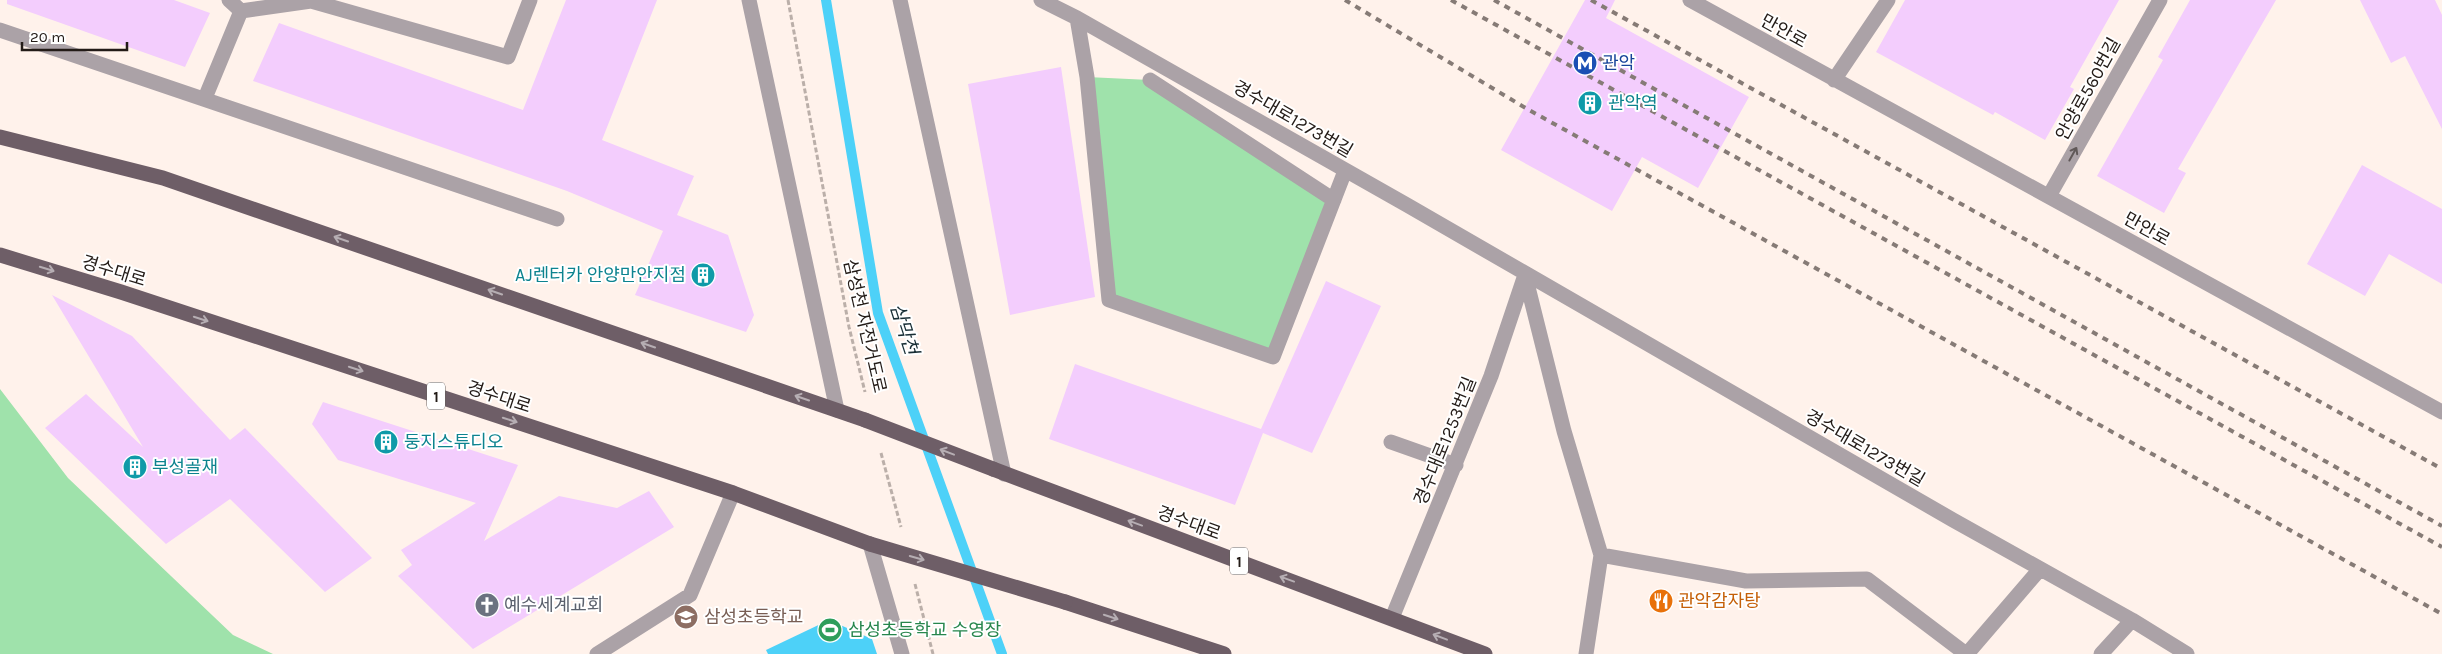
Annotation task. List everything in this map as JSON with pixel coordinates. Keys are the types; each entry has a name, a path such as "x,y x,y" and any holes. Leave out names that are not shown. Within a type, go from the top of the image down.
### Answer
{"main road":[{"name":"1","path":"0,138 163,178 837,410 998,471"},
{"name":"경수대로","path":"0,255 130,295 733,493 870,544"},
{"name":"경수대로","path":"998,471 1485,654"},
{"name":"1","path":"870,544 1065,602 1224,654"}],"street":[{"path":"230,0 241,11"},
{"path":"241,11 311,1 358,7 508,57 530,0"},
{"path":"749,0 837,410"},
{"path":"900,0 998,471"},
{"name":"경수대로1273번길","path":"1041,0 1077,18 2132,620 2187,654"},
{"name":"만안로","path":"1690,0 2442,412"},
{"path":"1834,80 1888,0"},
{"name":"안양로560번길","path":"2049,196 2160,0"},
{"path":"205,98 241,11"},
{"path":"1077,18 1087,76 1109,300 1273,357 1345,171"},
{"path":"0,30 557,218"},
{"path":"1150,80 1334,200"},
{"path":"1525,274 1564,431 1601,555 1586,654"},
{"name":"경수대로1253번길","path":"1392,618 1491,376 1525,274"},
{"path":"1391,442 1456,465"},
{"path":"596,654 690,595 733,493"},
{"path":"870,544 902,654"},
{"path":"1601,555 1746,580 1866,579 1967,654 2040,569"},
{"path":"2101,654 2132,620"}],"path":[{"name":"삼성천 자전거도로","path":"788,0 849,327 866,395"},
{"path":"881,452 901,529"},
{"path":"914,577 934,654"}],"green space":[{"path":"1087,77 1150,80 1334,200 1273,357 1109,300"},
{"path":"0,389 68,478 233,635 273,654 0,654"}],"water":[{"name":"삼성초등학교 수영장","path":"829,620 872,639 877,654 768,654 766,650"}],"building":[{"path":"7,0 174,0 210,13 185,67 7,4"},
{"path":"566,0 657,0 602,140 694,176 677,215 728,235 754,315 746,332 635,295 663,231 567,191 253,81 279,23 523,110"},
{"name":"관악역","path":"1585,0 1615,0 1606,18 1749,97 1698,188 1642,157 1612,211 1501,150"},
{"path":"1905,0 2119,0 2070,87 2074,89 2045,140 1995,112 1993,115 1876,52"},
{"path":"2190,0 2276,0 2178,169 2186,173 2164,213 2097,176 2163,60 2158,57"},
{"path":"2360,0 2435,0 2442,15 2442,129 2405,56 2391,63"},
{"path":"1061,67 1095,297 1010,315 968,84"},
{"path":"2362,165 2442,209 2442,284 2389,254 2365,296 2307,264"},
{"path":"1326,281 1381,306 1312,453 1263,433 1235,505 1049,439 1075,364 1261,429"},
{"path":"52,295 132,336 230,440 245,428 372,558 325,592 230,499 166,544 45,428 86,394 143,447"},
{"name":"예수세계교회","path":"323,402 518,465 484,541 559,496 617,508 649,491 674,527 473,649 398,576 412,565 401,550 476,503 338,460 312,424"}],"waterway":[{"name":"삼막천","path":"826,0 878,313 1002,654"}],"railway":[{"path":"1345,0 1529,110 2442,614"},
{"path":"1451,0 2442,547"},
{"path":"1494,0 2442,526"},
{"path":"1591,0 2442,469"}],"place":[{"name":"관악","path":"1585,63"},
{"name":"관악역","path":"1590,103"},
{"name":"AJ렌터카 안양만안지점","path":"703,275"},
{"name":"둥지스튜디오","path":"386,442"},
{"name":"부성골재","path":"135,467"},
{"name":"관악감자탕","path":"1661,601"},
{"name":"예수세계교회","path":"487,605"},
{"name":"삼성초등학교","path":"686,617"},
{"name":"삼성초등학교 수영장","path":"830,630"}]}
